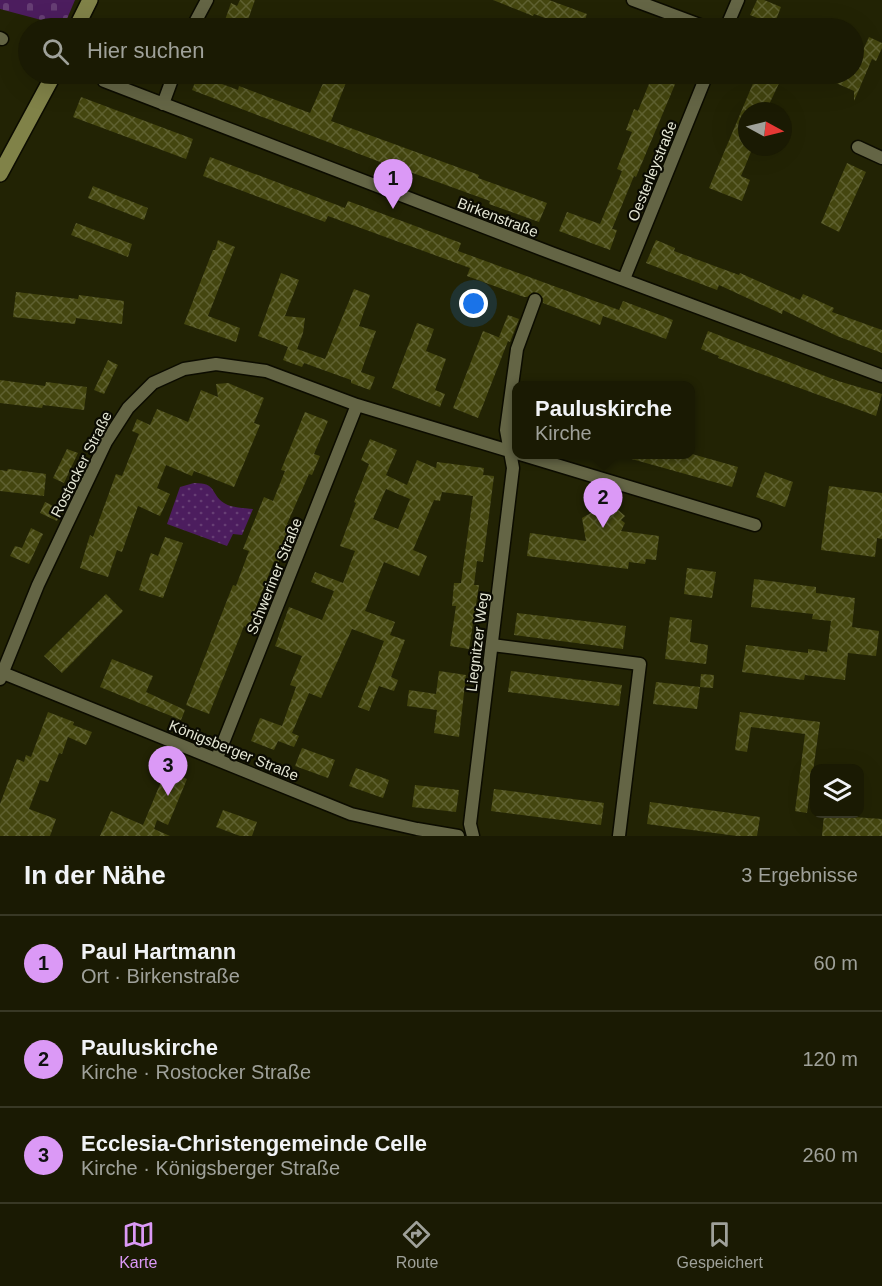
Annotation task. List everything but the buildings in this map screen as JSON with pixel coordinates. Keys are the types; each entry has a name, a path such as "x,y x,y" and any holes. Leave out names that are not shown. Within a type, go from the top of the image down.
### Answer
{"main road":[{"path":"81,18 90,0"},
{"path":"0,174 49,84"}],"street":[{"path":"197,18 207,0"},
{"path":"633,0 681,18"},
{"path":"730,18 738,0"},
{"name":"Birkenstraße","path":"112,84 542,250 882,376"},
{"path":"163,104 170,84"},
{"name":"Oesterleystraße","path":"624,279 703,84"},
{"path":"858,147 882,158"},
{"path":"513,381 517,350 535,300"},
{"name":"Rostocker Straße","path":"1,676 38,585 106,442 128,408 153,383 184,369 216,364 266,370 357,405 512,452"},
{"path":"512,386 506,430 512,445"},
{"name":"Schweriner Straße","path":"217,758 357,405"},
{"name":"Liegnitzer Weg","path":"473,836 471,824 514,459"},
{"name":"Rostocker Straße","path":"535,459 755,525"},
{"path":"492,645 640,664 619,836"},
{"name":"Königsberger Straße","path":"1,676 217,758 351,813 458,836"}],"green space":[{"path":"0,0 75,0 67,18 34,18 0,9"},
{"path":"202,483 210,487 227,505 253,509 242,535 233,534 227,546 167,524 180,487"}],"place":[{"name":"Paul Hartmann","path":"393,209"},
{"name":"Pauluskirche","path":"603,528"},
{"name":"Ecclesia-Christengemeinde Celle","path":"168,796"}]}
